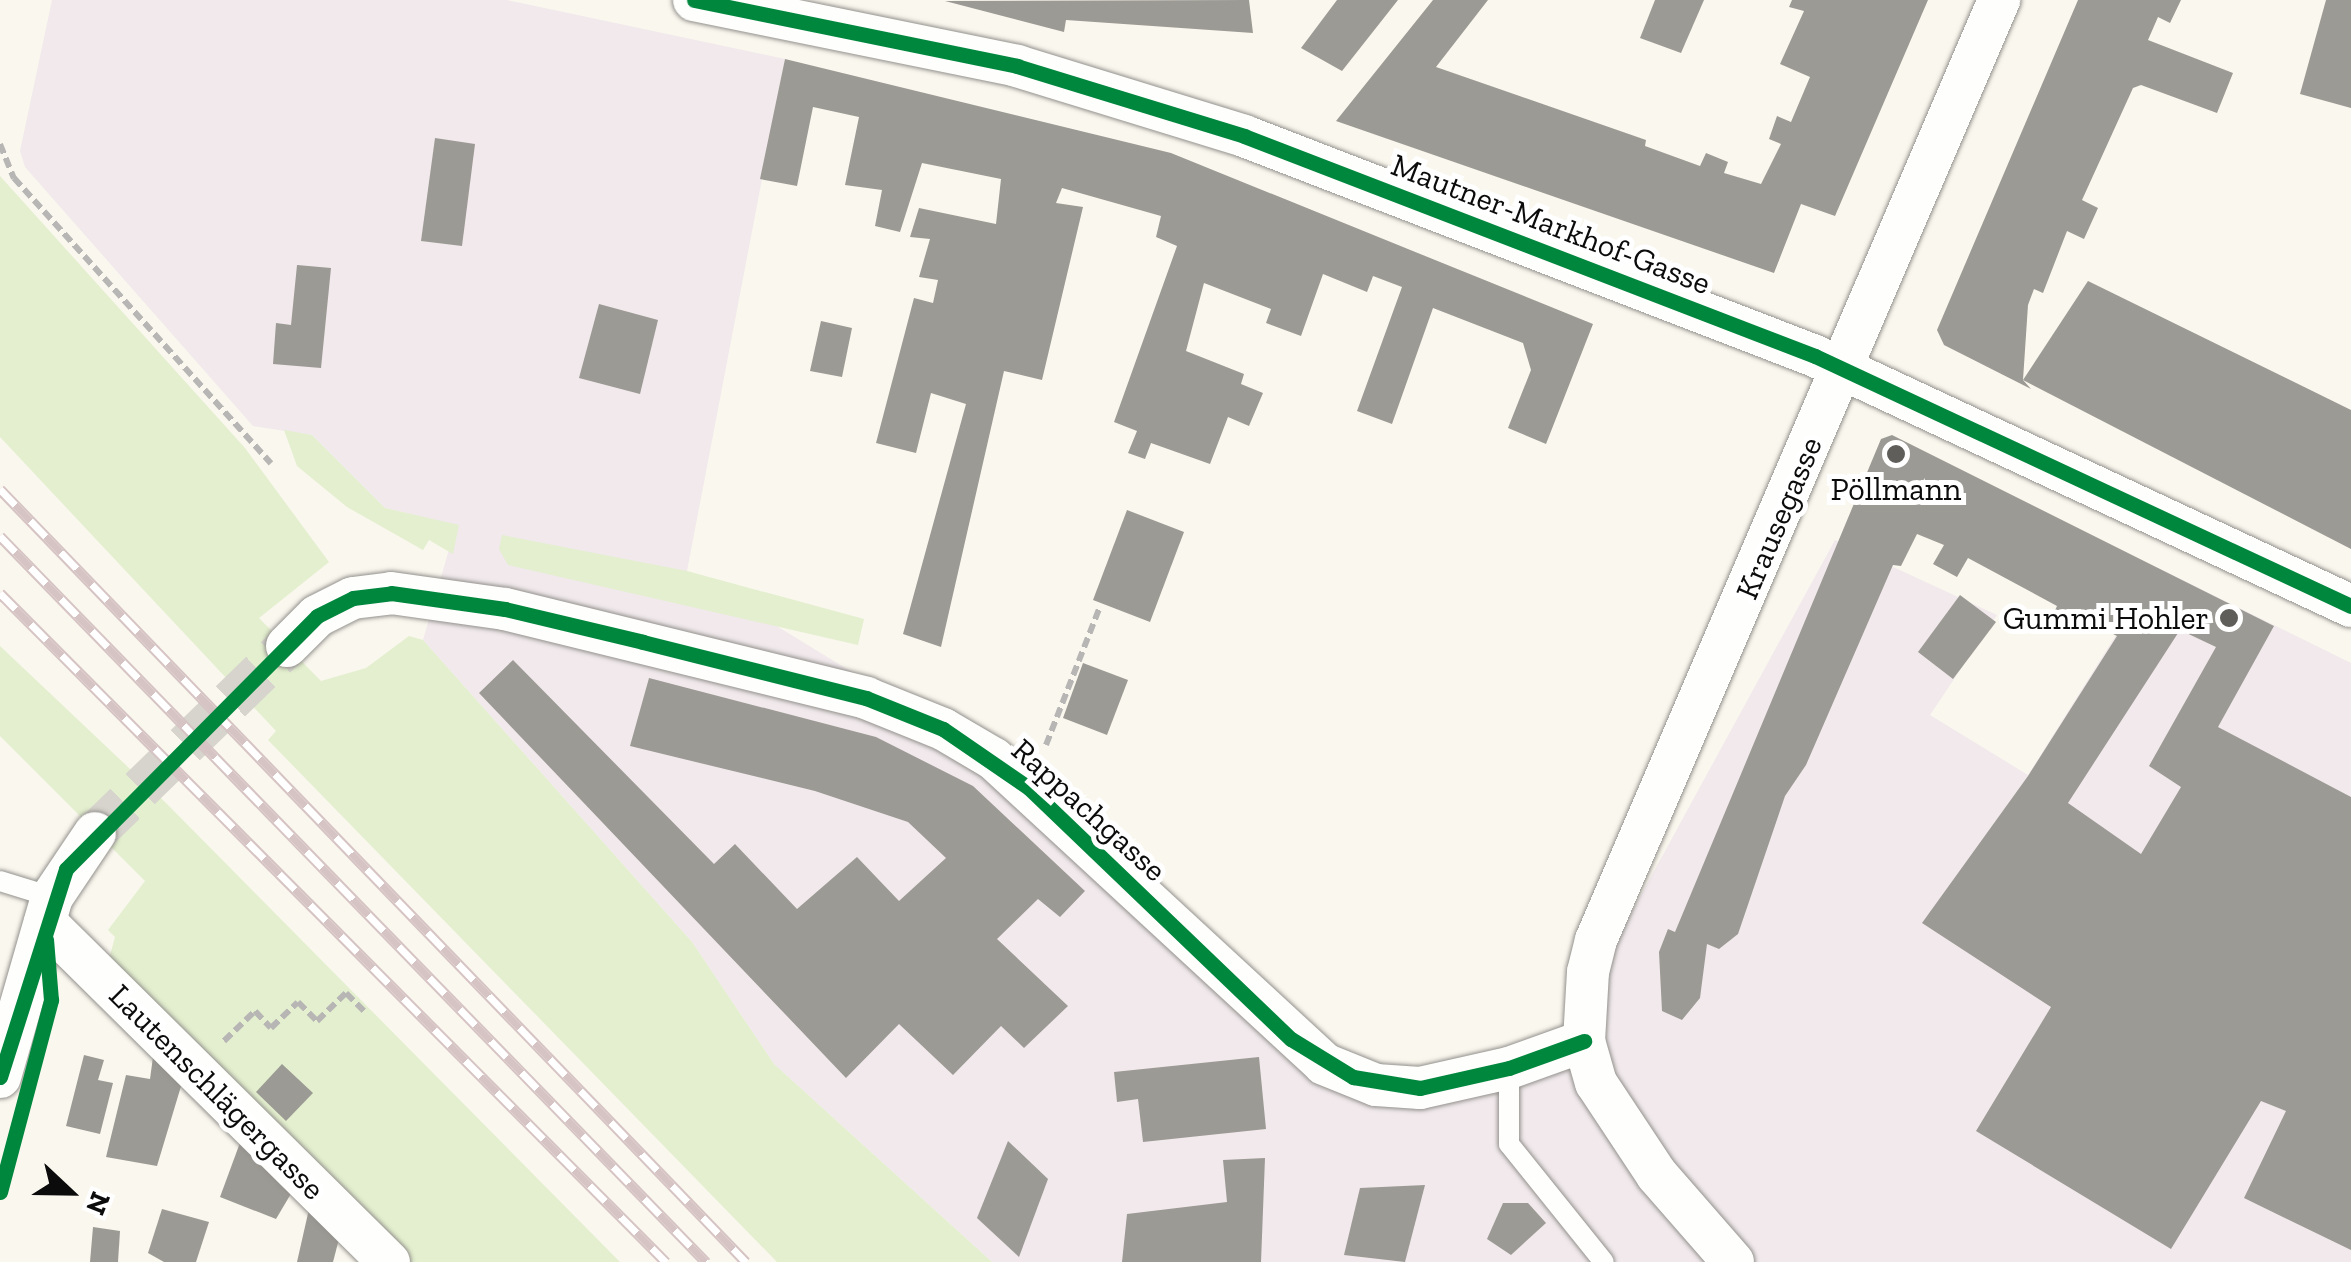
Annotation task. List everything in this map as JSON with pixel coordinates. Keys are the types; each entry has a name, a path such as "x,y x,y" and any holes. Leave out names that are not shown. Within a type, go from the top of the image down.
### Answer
{"street":[{"name":"Mautner-Markhof-Gasse","path":"694,0 1016,66 1191,117 1842,368 2351,606"},
{"name":"Krausegasse","path":"1584,1041 1582,1006 1596,940 1998,0"},
{"name":"Rappachgasse","path":"287,646 318,616 354,598 391,592 505,609 866,698 943,729 1030,788 1324,1064 1399,1089 1509,1068 1584,1041"},
{"path":"0,1077 49,910 95,833"},
{"name":"Lautenschlägergasse","path":"49,910 210,1085 389,1262"},
{"path":"1584,1041 1596,1083 1618,1123 1733,1262"}],"lane":[{"path":"0,882 49,910"},
{"path":"1509,1068 1509,1144 1604,1262"}],"path":[{"path":"0,144 14,178 270,462"},
{"path":"1030,788 1098,609"},
{"path":"210,1085 230,1066 215,1050 255,1011 271,1028 298,1002 316,1021 346,993 365,1012"}],"shaded area":[{"path":"52,0 507,0 785,59 687,571 994,759 1353,1077 1554,1054 1835,540 1997,615 1930,715 2028,775 2158,568 2351,663 2351,1262 992,1262 774,1064 692,942 423,640 456,525 385,508 312,435 253,426 25,167 20,151"}],"green space":[{"path":"0,176 245,448 329,562 259,618 321,681 366,668 409,636 423,640 692,942 774,1064 992,1262 777,1262 268,740 276,731 0,437"},
{"path":"284,430 312,435 385,508 459,525 453,554 429,540 423,550 347,507 297,466"},
{"path":"502,535 687,571 864,619 858,645 508,565 499,549"},
{"path":"0,646 167,804 620,1262 410,1262 332,1186 109,959 115,937 108,930 145,881 0,736"}],"building":[{"path":"1249,0 1253,33 1066,20 1064,32 945,1"},
{"path":"1337,0 1398,0 1342,71 1301,48"},
{"path":"1433,0 1488,0 1436,67 1646,140 1645,146 1700,166 1706,153 1728,162 1724,173 1761,184 1781,144 1769,139 1777,116 1791,122 1810,77 1780,64 1804,11 1789,7 1792,0 1928,0 1835,216 1801,204 1774,273 1336,121"},
{"path":"1655,0 1704,0 1681,53 1640,38"},
{"path":"2078,0 2181,0 2170,23 2158,17 2148,40 2233,73 2217,113 2141,85 2133,88 2082,200 2098,208 2084,239 2067,231 2043,293 2034,289 2028,305 2023,380 2031,389 1944,345 1937,330"},
{"path":"2326,0 2351,0 2351,108 2300,94"},
{"path":"785,59 1171,153 1593,324 1546,444 1508,428 1531,370 1523,343 1433,308 1392,424 1357,411 1402,287 1373,276 1367,292 1323,274 1301,336 1266,323 1271,309 1204,283 1186,351 1244,374 1241,384 1263,393 1249,426 1228,417 1210,464 1151,443 1145,459 1128,453 1137,431 1114,422 1177,246 1156,237 1161,216 1062,188 1056,203 1083,207 1042,380 1004,371 941,647 903,634 966,404 931,393 916,453 876,443 914,298 933,303 938,280 919,277 930,239 910,237 919,208 996,224 1001,179 922,163 900,232 875,226 882,190 845,185 859,117 813,107 797,186 760,179"},
{"path":"435,138 475,144 462,246 421,241"},
{"path":"297,265 331,268 321,368 273,364 276,323 291,325"},
{"path":"2088,281 2351,410 2351,549 2023,380"},
{"path":"599,304 658,320 640,394 579,378"},
{"path":"821,321 852,328 842,377 810,371"},
{"path":"1892,435 2274,626 2218,727 2351,797 2351,1250 2244,1198 2286,1111 2261,1101 2171,1249 1976,1131 2051,1007 1922,923 2028,776 2117,636 2081,618 2076,628 2052,617 2057,606 1968,558 1957,577 1933,564 1944,545 1917,534 1901,566 1893,565 1806,765 1785,796 1738,934 1719,949 1707,944 1700,998 1682,1020 1662,1011 1659,952 1668,929 1675,932 1881,439","holes":["2180,630 2216,647 2149,766 2181,787 2141,854 2068,803"]},
{"path":"1127,510 1184,532 1150,622 1093,600"},
{"path":"1960,595 1996,622 1953,679 1918,652"},
{"path":"513,660 714,864 735,844 797,909 857,857 899,901 946,858 908,822 815,791 630,746 649,678 876,737 973,786 1085,891 1060,917 1038,899 997,939 1068,1006 1024,1048 1001,1026 953,1075 899,1024 846,1078 479,693"},
{"path":"1083,663 1128,680 1107,735 1063,718"},
{"path":"84,1055 104,1060 98,1080 113,1083 100,1134 66,1126"},
{"path":"153,1057 182,1083 157,1166 106,1157 126,1075 150,1079"},
{"path":"1259,1057 1266,1129 1143,1142 1138,1099 1117,1102 1114,1072"},
{"path":"282,1064 313,1093 286,1121 256,1092"},
{"path":"241,1140 292,1192 276,1219 220,1197"},
{"path":"1008,1141 1048,1179 1019,1257 977,1218"},
{"path":"1265,1158 1261,1262 1122,1262 1127,1214 1227,1202 1223,1160"},
{"path":"1425,1185 1405,1262 1344,1255 1360,1188"},
{"path":"1503,1203 1528,1203 1546,1223 1511,1255 1487,1239"},
{"path":"162,1209 209,1222 196,1262 164,1262 148,1253"},
{"path":"309,1209 339,1239 333,1262 297,1262"},
{"path":"93,1227 120,1231 118,1262 90,1262"}],"tunnel":[{"path":"95,833 287,646"}],"railway":[{"path":"0,489 746,1262"},
{"path":"0,536 706,1262"},
{"path":"0,593 666,1262"}],"cycle path":[{"path":"694,0 1017,66 1244,136 1815,356 2351,606"},
{"path":"0,1077 66,869 317,616 353,598 391,593 505,609 643,642 866,698 943,729 1029,788 1291,1039 1353,1077 1420,1088 1509,1068 1584,1041"},
{"path":"0,1192 51,1000 46,939"}],"place":[{"name":"Pöllmann","path":"1896,454"},
{"name":"Gummi Hohler","path":"2229,618"}]}
